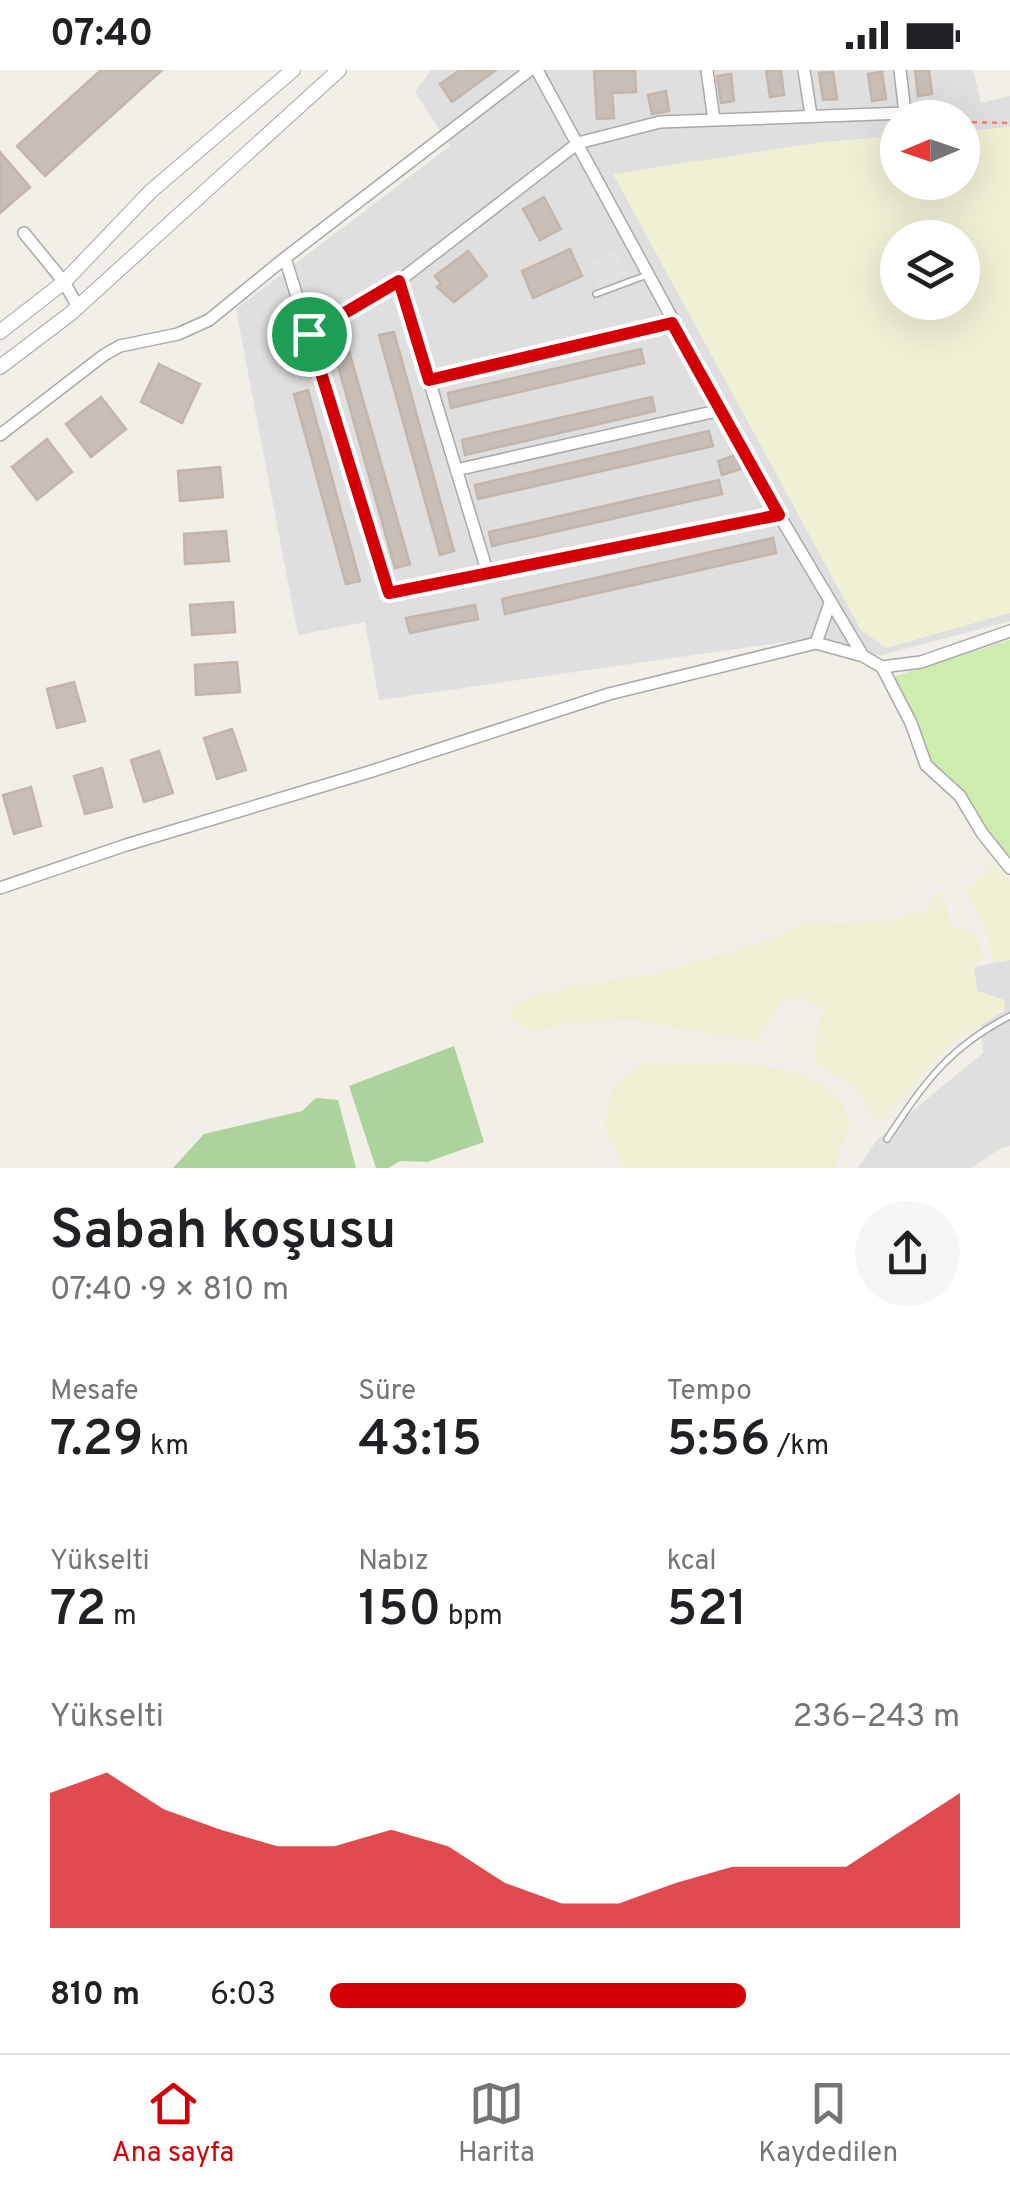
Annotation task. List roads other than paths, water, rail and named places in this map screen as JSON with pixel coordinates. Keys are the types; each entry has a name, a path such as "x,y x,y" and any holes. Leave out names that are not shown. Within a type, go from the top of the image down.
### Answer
{"street":[{"path":"0,332 64,282 150,191 293,70"},
{"path":"0,367 78,307 339,70"},
{"path":"0,435 104,354 120,346 178,334 209,320 534,70 578,143 779,515 863,656"},
{"path":"707,70 714,120"},
{"path":"804,70 811,115"},
{"path":"309,334 399,281 578,143 660,122 905,113 900,70"},
{"path":"24,233 64,282 78,307"},
{"path":"285,258 389,593 779,515"},
{"path":"399,281 488,574"},
{"path":"429,380 672,323"},
{"path":"456,470 721,410"},
{"path":"816,643 830,604"},
{"path":"0,888 608,694 816,643 863,656 882,666 921,662 1010,630"},
{"path":"882,666 926,765 960,796 982,833 1010,868"}],"lane":[{"path":"596,294 647,275"},
{"path":"887,1139 922,1086 954,1051 980,1031 1010,1016"}]}
